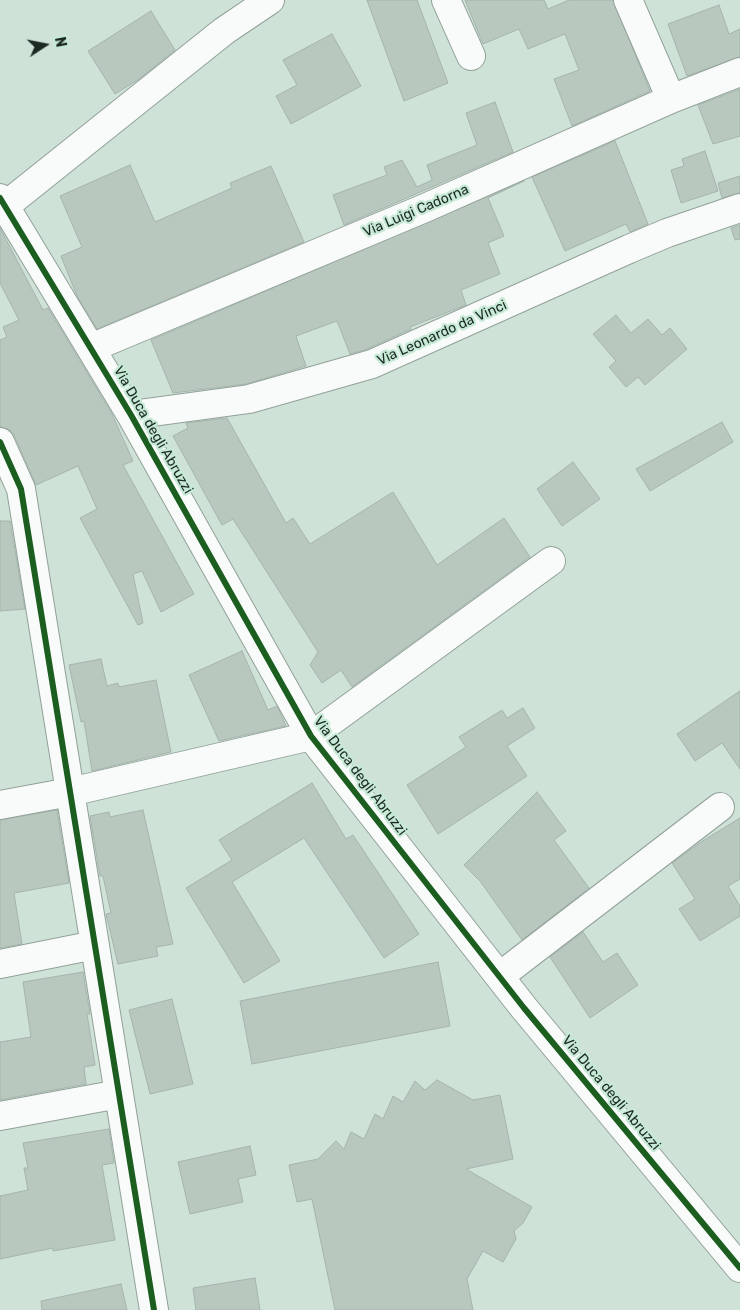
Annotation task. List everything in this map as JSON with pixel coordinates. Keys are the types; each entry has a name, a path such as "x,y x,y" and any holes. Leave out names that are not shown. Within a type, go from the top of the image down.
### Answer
{"street":[{"path":"2,204 224,32 270,0"},
{"path":"446,0 471,56"},
{"path":"628,0 671,99"},
{"name":"Via Luigi Cadorna","path":"91,348 425,208 671,99 740,72"},
{"name":"Via Duca degli Abruzzi","path":"2,204 131,415 310,736 500,976 740,1268"},
{"name":"Via Leonardo da Vinci","path":"131,415 248,399 372,364 629,249 667,233 740,208"},
{"path":"0,442 21,489 154,1310"},
{"path":"0,805 70,792 310,736 551,561"},
{"path":"500,976 720,807"},
{"path":"0,964 95,946"},
{"path":"0,1116 119,1094"}],"building":[{"path":"367,0 417,0 448,83 404,101"},
{"path":"465,0 544,0 548,9 569,0 613,0 650,91 572,126 554,79 579,70 565,34 528,49 519,29 483,44"},
{"path":"719,5 729,34 740,29 740,57 687,76 668,24"},
{"path":"151,11 175,50 139,79 115,94 88,51"},
{"path":"332,34 361,86 291,124 276,96 297,85 283,60"},
{"path":"740,89 740,136 713,144 698,105"},
{"path":"495,102 513,152 344,225 333,195 387,175 384,167 402,160 417,187 432,180 427,165 477,145 466,113"},
{"path":"615,141 648,224 630,232 626,224 565,251 532,177"},
{"path":"705,151 718,191 681,203 671,170 684,166 682,159"},
{"path":"130,165 155,222 232,188 230,183 271,166 304,242 97,329 77,296 61,256 82,247 60,196"},
{"path":"740,176 740,193 722,198 718,183"},
{"path":"524,181 488,198 504,236 488,243 500,274 461,290 466,305 410,327 411,329 367,349 350,354 337,321 296,336 306,366 246,384 173,393 151,340"},
{"path":"740,225 740,239 735,240 731,228"},
{"path":"0,228 43,310 48,308 112,414 133,461 123,465 194,594 161,612 142,571 133,574 143,623 138,625 80,518 97,509 78,466 36,485 14,435 9,429 0,427 0,340 7,337 3,327 19,320 0,283"},
{"path":"616,315 631,333 648,319 662,335 670,328 687,349 645,385 638,377 626,387 609,367 616,361 593,334"},
{"path":"227,418 286,523 293,518 310,544 393,492 437,565 504,518 530,557 352,687 341,670 322,683 310,665 318,652 233,519 222,525 173,436 188,428 186,423"},
{"path":"722,422 733,442 650,491 636,469"},
{"path":"573,462 600,499 562,526 537,489"},
{"path":"0,521 10,521 25,609 0,611"},
{"path":"242,651 268,710 277,706 286,726 219,741 189,675"},
{"path":"101,659 107,686 118,683 119,687 156,680 171,752 92,771 84,721 81,722 69,665"},
{"path":"740,691 740,769 722,743 695,761 677,734"},
{"path":"523,708 535,728 507,746 527,776 438,834 407,785 466,747 459,737 502,710 507,718"},
{"path":"312,783 346,839 353,835 419,934 384,958 304,838 232,882 280,961 244,983 186,888 232,860 219,840"},
{"path":"537,792 566,831 554,840 589,888 522,940 480,881 464,865"},
{"path":"57,810 69,883 14,893 22,944 0,948 0,820"},
{"path":"143,810 173,944 156,947 158,956 118,964 106,914 111,913 103,876 100,876 90,816 109,812 110,817"},
{"path":"740,818 740,879 728,886 740,906 740,916 700,941 679,909 695,899 672,863 701,842"},
{"path":"583,932 603,962 617,953 638,985 590,1018 550,957"},
{"path":"438,962 450,1026 252,1064 240,1001"},
{"path":"83,972 90,1014 87,1014 95,1065 84,1067 86,1084 0,1100 0,1042 31,1037 23,982"},
{"path":"172,999 193,1084 150,1094 129,1010"},
{"path":"437,1080 473,1100 500,1095 513,1159 466,1169 532,1207 523,1223 514,1231 516,1239 503,1262 483,1251 467,1279 473,1310 335,1310 312,1199 297,1202 289,1165 318,1159 336,1141 344,1149 351,1132 364,1139 375,1114 383,1119 393,1096 403,1102 415,1081 425,1090"},
{"path":"109,1129 114,1163 102,1165 115,1240 53,1251 53,1248 0,1259 0,1196 28,1190 24,1168 28,1168 23,1143"},
{"path":"250,1146 256,1175 238,1179 243,1202 190,1214 178,1162"},
{"path":"255,1278 260,1310 196,1310 193,1288"},
{"path":"121,1284 127,1310 42,1310 41,1301"}],"cycle path":[{"path":"0,198 131,415 311,736 524,1008 740,1268"},
{"path":"0,442 21,489 154,1310"}]}
